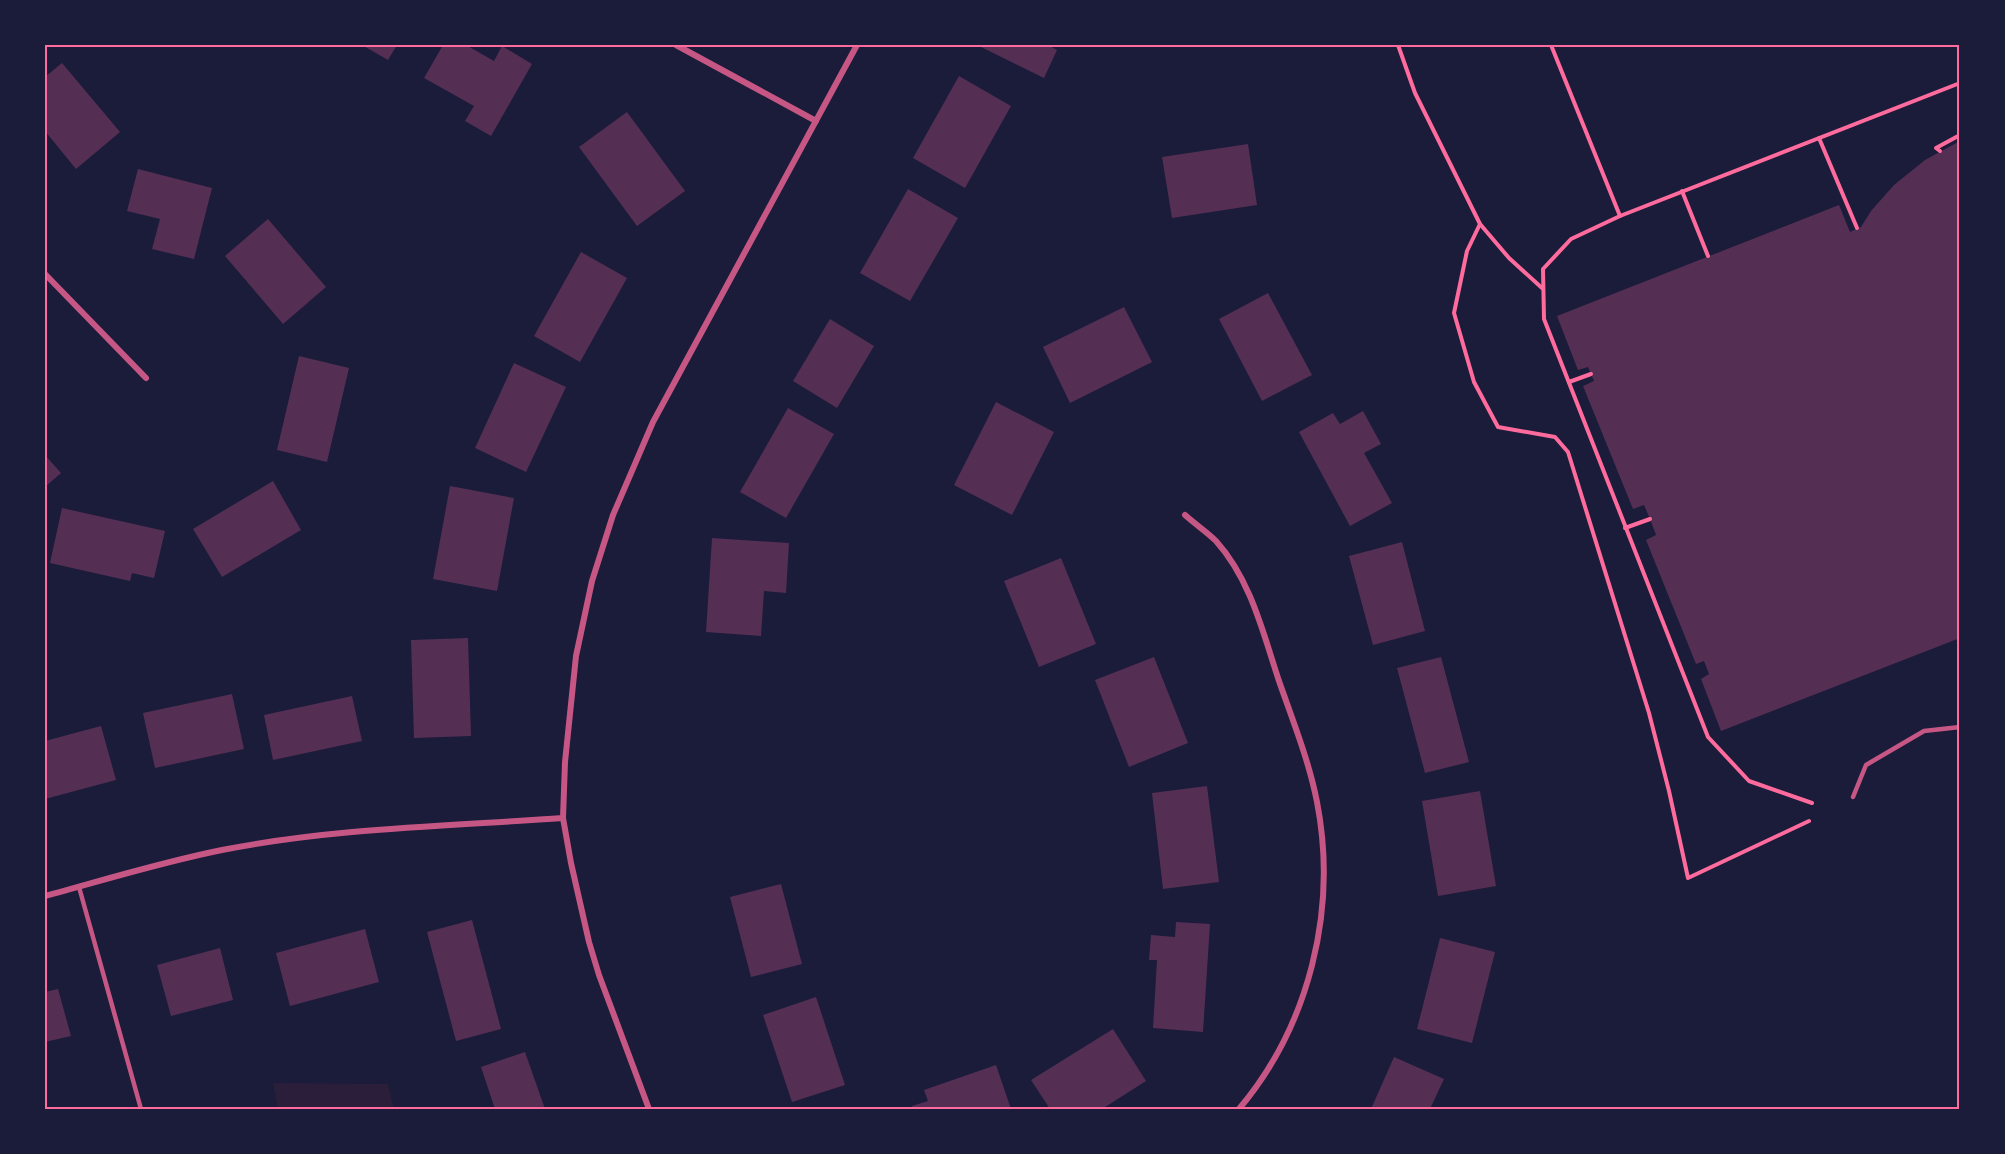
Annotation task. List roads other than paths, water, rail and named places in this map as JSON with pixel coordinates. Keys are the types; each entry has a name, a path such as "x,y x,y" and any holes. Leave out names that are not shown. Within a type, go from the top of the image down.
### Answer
{"street":[{"path":"676,45 816,122"},
{"path":"649,1109 589,942 563,818 565,762 576,656 592,581 613,514 653,422 857,45"},
{"path":"45,274 146,378"},
{"path":"1185,515 1216,541 1245,584 1306,759 1317,800 1322,831 1324,862 1321,924 1307,985 1283,1043 1254,1092 1239,1109"},
{"path":"45,896 223,850 329,835 563,818"}],"lane":[{"path":"1853,797 1866,765 1924,731 1960,727"},
{"path":"79,887 141,1109"}]}
